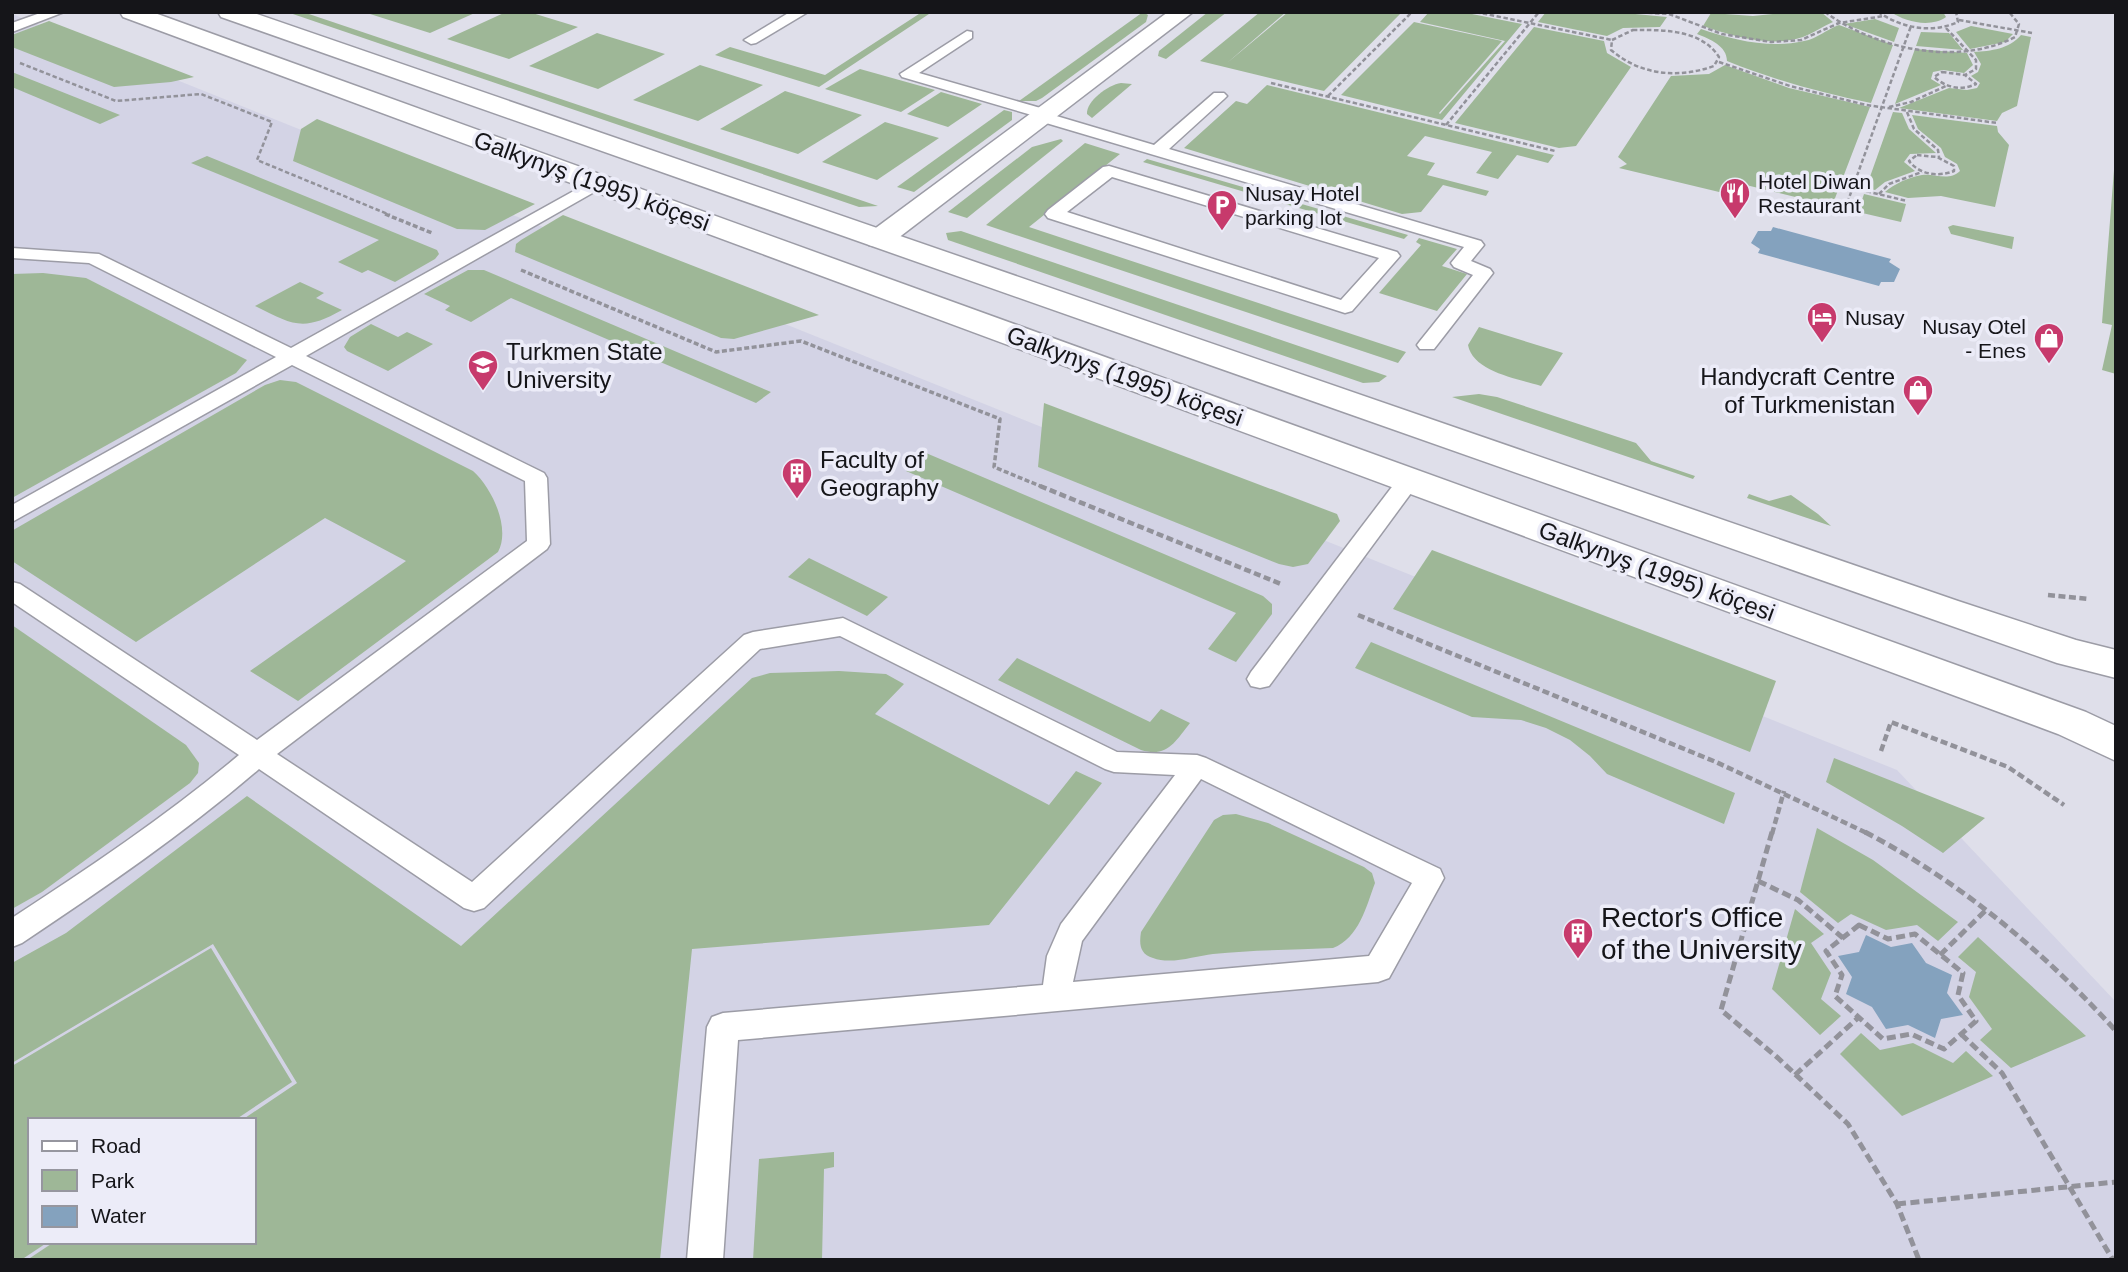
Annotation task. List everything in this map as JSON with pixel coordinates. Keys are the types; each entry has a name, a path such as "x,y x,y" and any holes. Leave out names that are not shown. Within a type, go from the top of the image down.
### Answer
{"main road":[{"name":"Galkynyş (1995) köçesi","path":"131,12 2072,723 2116,746"},
{"name":"Galkynyş (1995) köçesi","path":"229,12 1945,610 2071,653 2116,664"},
{"path":"879,239 1182,12"}],"lane":[{"path":"12,28 57,12"},
{"path":"751,40 801,12"},
{"path":"967,35 907,74 1475,245 1460,263 1484,273 1427,345"},
{"path":"1157,151 1219,96"},
{"path":"1109,171 1391,256 1345,307 1173,252 1054,214 1109,171"},
{"path":"12,515 597,183"},
{"path":"12,253 93,258 536,478 538,544 258,754 222,785 89,883 12,934"},
{"path":"1260,679 1409,480"},
{"path":"12,590 474,898 753,641 844,627 1114,762 1196,765 1430,878 1378,969 723,1027 705,1260"},
{"path":"1058,997 1057,971 1061,953 1071,933 1196,765"}],"path":[{"path":"1328,96 1412,12"},
{"path":"1476,12 1612,40 1633,30 1657,29 1683,33 1712,46 1719,57 1714,66 1697,72 1658,72 1633,65 1616,55 1611,50 1612,40"},
{"path":"1446,125 1539,12"},
{"path":"1634,12 1669,14 1722,34 1771,42 1801,40 1839,23 1884,16"},
{"path":"1740,12 1759,12"},
{"path":"1825,12 1839,23 1866,35 1904,45 1969,51 2008,43 2015,37 2019,24 2009,12"},
{"path":"1878,12 1912,26 1945,27 1959,20 2032,33"},
{"path":"1956,12 1959,20"},
{"path":"1845,209 1912,26"},
{"path":"1945,27 1976,60 1977,66 1972,73 1965,75"},
{"path":"12,60 116,101 201,94 272,122 257,160 716,352 801,341 999,419 994,467 1784,791 1888,845 1943,878 2014,931 2116,1031"},
{"path":"1718,62 1790,86 1882,107 1997,123"},
{"path":"1945,72 1965,75 1973,79 1975,86 1947,86 1937,81 1935,75 1945,72"},
{"path":"1271,83 1555,151"},
{"path":"1882,107 1904,104 1947,86"},
{"path":"1907,112 1910,125 1938,150 1939,158"},
{"path":"1922,155 1939,158 1951,163 1954,171 1941,175 1923,172 1913,166 1910,158 1922,155"},
{"path":"1879,194 1889,184 1923,172"},
{"path":"1853,188 1908,201"},
{"path":"1881,751 1891,722 2008,767 2064,805"},
{"path":"1784,791 1721,1010 1847,1124 1897,1204 1919,1260"},
{"path":"1758,881 1798,900 1843,938"},
{"path":"1940,955 1986,910"},
{"path":"1859,925 1888,939 1914,934 1940,955 1963,973 1958,995 1976,1021 1944,1049 1911,1034 1883,1039 1835,996 1842,975 1826,951 1859,925"},
{"path":"1795,1075 1859,1017"},
{"path":"1961,1034 2002,1073 2113,1260"},
{"path":"1897,1204 2116,1182"}],"shaded area":[{"name":"Turkmen State University","path":"12,14 1897,770 2116,1002 2116,1260 12,1260"}],"green space":[{"path":"287,12 303,12 878,206 859,207"},
{"path":"477,12 430,33 370,14"},
{"path":"506,12 529,12 578,27 509,59 447,39"},
{"path":"922,12 932,12 819,87 715,55 730,47 825,75"},
{"path":"1143,12 1148,15 1146,22 1042,98 1036,101 1019,101"},
{"path":"1208,12 1227,12 1166,59 1158,56 1159,51"},
{"path":"1260,12 1286,12 1227,63 1288,12 1405,12 1324,91 1200,61"},
{"path":"1429,12 1462,12 1522,24 1442,120 1341,95 1414,22 1502,41 1440,114 1505,41 1420,22"},
{"path":"1546,12 1614,12 1667,17 1660,27 1623,28 1607,36 1538,22"},
{"path":"1821,12 1833,22 1803,37 1778,41 1739,37 1703,26 1711,13 1753,16"},
{"path":"1891,12 1943,12 1946,17 1926,23 1903,19"},
{"path":"1875,19 1899,28 1894,42 1844,24"},
{"path":"49,21 194,77 171,82 114,87 12,47 12,35"},
{"path":"1839,25 1893,45 1871,103 1798,85 1727,61 1721,47 1697,34 1701,29 1726,37 1778,44 1804,41"},
{"path":"1971,26 2013,34 2005,42 1970,49 1956,32"},
{"path":"1534,27 1604,41 1607,53 1631,67 1576,146 1559,148 1455,123"},
{"path":"1921,32 1949,33 1963,50 1916,46"},
{"path":"597,33 665,54 598,89 529,66"},
{"path":"2021,35 2031,37 2017,106 2002,113 1997,121 1899,108 1949,88 1977,88 1980,83 1971,76 1978,72 1981,64 1974,52 2005,46"},
{"path":"1915,49 1967,53 1973,65 1964,73 1943,70 1933,72 1931,79 1941,85 1895,104"},
{"path":"700,65 763,85 698,121 633,100"},
{"path":"1725,65 1789,88 1870,107 1832,206 1746,185 1740,197 1619,168 1627,164 1618,157 1671,76 1709,74"},
{"path":"860,69 935,90 901,112 825,89"},
{"path":"12,72 120,115 100,124 12,87"},
{"path":"1121,83 1132,84 1092,118 1087,114 1090,104 1099,94"},
{"path":"1267,85 1554,155 1548,163 1517,155 1498,179 1476,173 1492,152 1425,136 1407,156 1435,163 1427,175 1489,191 1486,196 1443,185 1421,212 1402,214 1184,148 1236,101 1247,104"},
{"path":"785,91 862,115 798,154 720,129"},
{"path":"941,92 982,104 948,127 907,114"},
{"path":"1004,110 1012,112 1012,120 914,192 897,187"},
{"path":"1893,112 1902,113 1909,129 1936,153 1910,154 1904,162 1915,171 1885,182 1875,190 1866,188"},
{"path":"1912,115 1997,126 1998,132 2009,145 1995,207 1941,196 1908,198 1885,192 1912,177 1951,176 1960,171 1957,164 1945,157 1941,148 1918,129"},
{"path":"317,119 535,204 485,230 457,229 293,161 301,129"},
{"path":"885,122 939,138 877,180 822,162"},
{"path":"1061,139 1063,141 967,218 948,212 1032,147"},
{"path":"1085,143 1120,154 1029,227 1406,352 1398,363 986,225"},
{"path":"207,156 437,250 439,254 395,282 368,270 362,273 338,262 379,240 191,163"},
{"path":"2115,157 2116,374 2102,370 2112,325 2102,323"},
{"path":"1147,159 1408,235 1404,239 1143,162"},
{"path":"1864,194 1906,204 1901,222 1858,212"},
{"path":"563,215 819,315 734,339 721,338 515,252 516,244 521,240"},
{"path":"1953,225 2014,237 2012,249 1951,234 1948,227"},
{"path":"961,231 1387,376 1379,382 1363,383 948,240 946,233"},
{"path":"1419,238 1457,249 1442,266 1467,274 1437,311 1379,293 1421,245 1416,242"},
{"path":"468,270 484,270 771,392 756,403 511,298 471,322 445,310 450,306 424,294"},
{"path":"43,273 86,278 247,360 236,373 12,498 12,274"},
{"path":"300,282 324,293 316,298 342,310 317,321 298,323 279,318 255,306"},
{"path":"371,324 398,337 407,332 433,344 388,371 344,347 350,337"},
{"path":"1479,327 1563,353 1541,386 1510,377 1487,368 1472,354 1468,345"},
{"path":"280,380 296,382 473,471 487,487 498,509 502,532 498,552 298,701 250,671 406,561 325,518 136,642 12,561 12,531 265,385"},
{"path":"1479,394 1497,397 1636,443 1651,461 1695,476 1693,479 1452,397"},
{"path":"1044,403 1337,514 1340,521 1308,564 1293,567 1279,564 1038,467"},
{"path":"926,453 1263,596 1272,604 1272,614 1236,662 1208,649 1236,613 906,471"},
{"path":"1749,494 1769,501 1791,495 1831,526 1747,498"},
{"path":"1432,550 1776,681 1750,752 1393,609"},
{"path":"809,558 888,597 867,616 788,577"},
{"path":"12,625 186,745 199,763 198,773 190,783 42,892 12,909"},
{"path":"1371,642 1735,793 1724,824 1607,774 1570,740 1546,728 1521,720 1472,717 1355,668"},
{"path":"1017,658 1150,722 1161,709 1190,723 1170,747 1158,752 1141,750 998,680"},
{"path":"839,671 886,674 904,684 875,714 1049,805 1076,771 1102,783 989,925 692,949 660,1260 27,1260 51,1244 256,1244 256,1118 245,1118 297,1083 213,944 12,1063 12,963 66,933 247,796 461,946 752,678 770,673"},
{"path":"1834,758 1985,818 1943,853 1826,782"},
{"path":"1236,814 1268,823 1372,873 1375,883 1360,921 1349,937 1333,948 1228,953 1167,961 1145,954 1140,945 1141,932 1214,820 1223,815"},
{"path":"1817,828 1873,860 1958,922 1938,941 1917,925 1886,930 1851,914 1838,923 1800,892"},
{"path":"1795,909 1824,934 1811,943 1831,973 1821,999 1841,1016 1820,1035 1772,989"},
{"path":"1978,937 2086,1036 2011,1068 1980,1040 1992,1029 1969,997 1976,972 1958,957"},
{"path":"211,948 292,1082 238,1118 28,1118 28,1244 45,1244 21,1260 12,1260 12,1066"},
{"path":"1861,1033 1880,1050 1913,1043 1953,1063 1966,1051 1993,1076 1902,1116 1840,1054"},
{"path":"834,1152 834,1167 824,1169 822,1260 753,1260 759,1159"}],"water":[{"path":"1773,227 1891,259 1889,262 1900,269 1894,282 1881,282 1879,286 1758,253 1760,249 1751,243 1758,231 1771,231"},
{"path":"1866,935 1891,947 1912,943 1926,963 1952,975 1947,993 1963,1015 1941,1019 1935,1038 1908,1025 1886,1029 1872,1007 1846,994 1852,977 1838,956 1859,952"}],"place":[{"name":"Hotel Diwan Restaurant","path":"1735,220"},
{"name":"Nusay Hotel parking lot","path":"1222,232"},
{"name":"Nusay","path":"1822,344"},
{"name":"Nusay Otel - Enes","path":"2049,365"},
{"name":"Turkmen State University","path":"483,392"},
{"name":"Handycraft Centre of Turkmenistan","path":"1918,417"},
{"name":"Faculty of Geography","path":"797,500"},
{"name":"Rector's Office of the University","path":"1578,960"}]}
